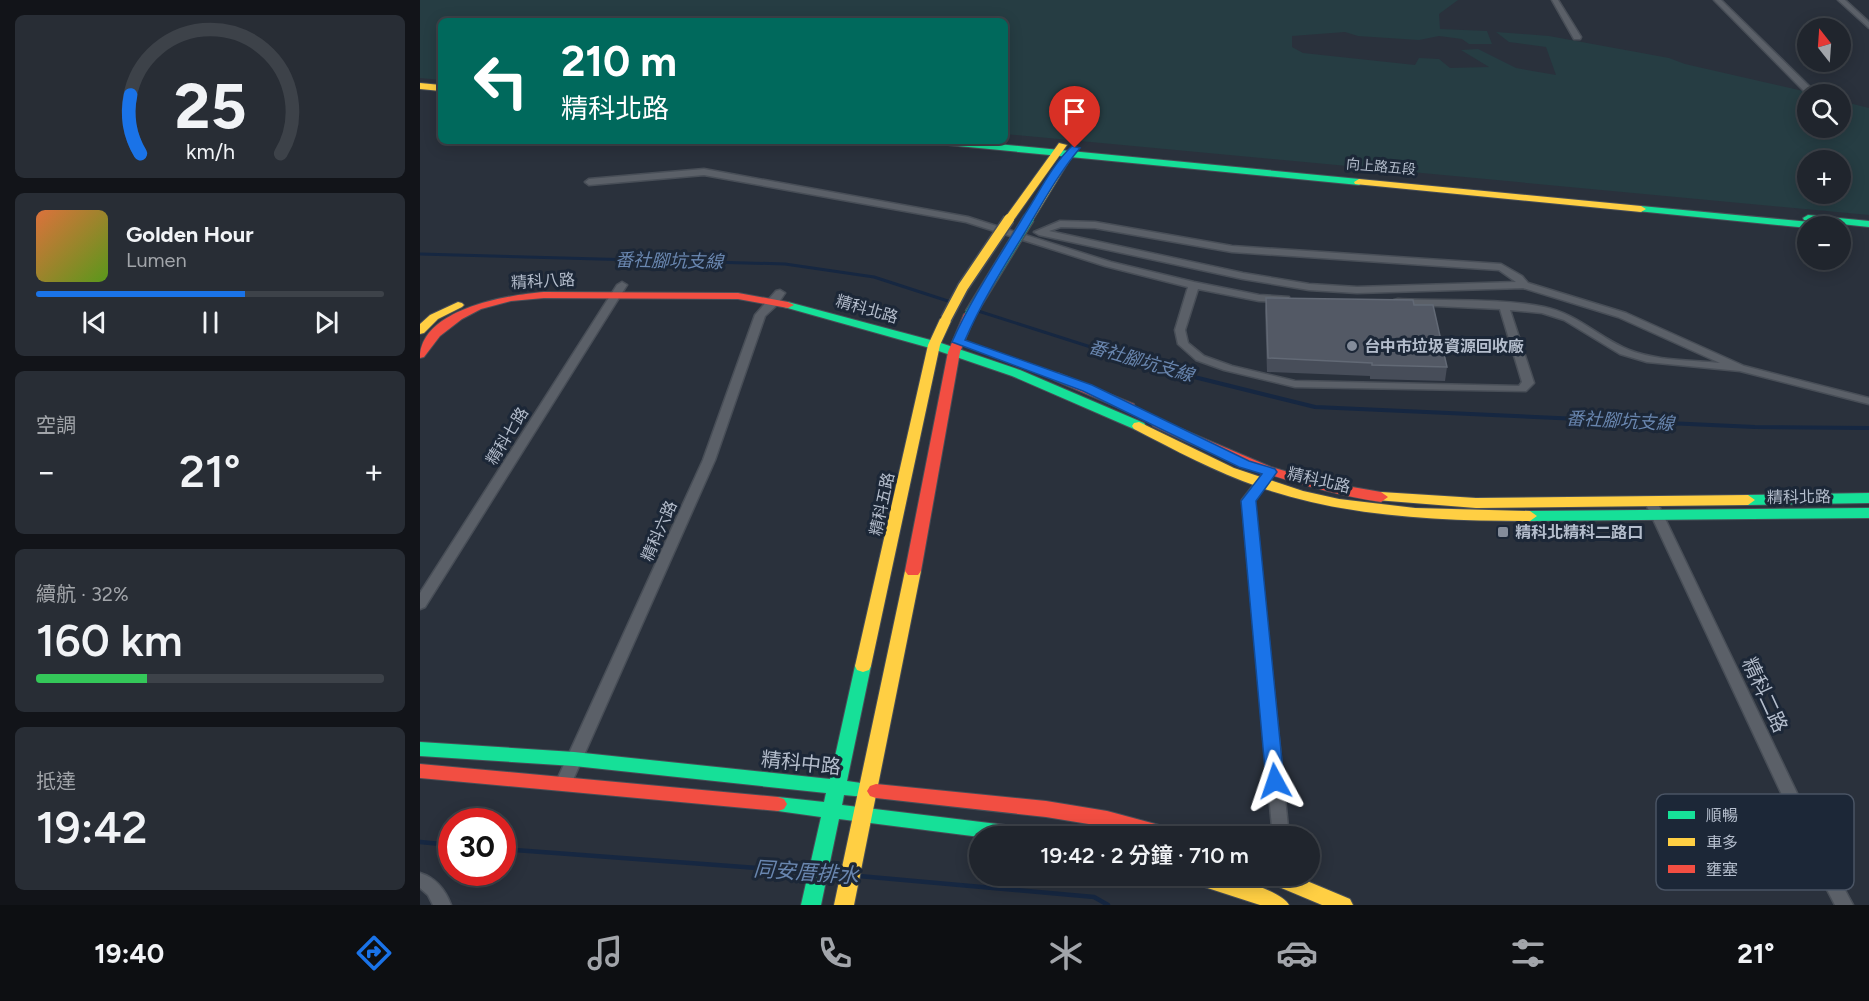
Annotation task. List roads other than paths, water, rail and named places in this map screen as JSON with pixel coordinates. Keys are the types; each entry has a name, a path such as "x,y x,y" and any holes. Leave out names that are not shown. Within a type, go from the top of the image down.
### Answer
{"street":[{"path":"1555,0 1577,37"},
{"path":"1718,0 1802,84"},
{"path":"1841,0 1869,26"},
{"path":"420,86 438,88"},
{"path":"420,93 438,94"},
{"name":"向上路五段","path":"1008,141 1797,224"},
{"name":"向上路五段","path":"993,144 1066,148 1869,224"},
{"path":"844,905 869,791 956,347 970,314 1029,218 1066,148"},
{"name":"精科五路","path":"810,905 935,340 963,287 1009,219 1066,148"},
{"path":"589,182 704,172 968,220 1037,237 1309,287 1357,290 1524,285 1622,315 1740,368"},
{"path":"1037,237 1060,224 1095,225 1232,249 1501,267 1518,278 1524,285"},
{"path":"1851,229 1869,231"},
{"path":"1037,237 1108,264 1194,285 1259,298 1294,299"},
{"name":"精科八路","path":"420,330 427,317 474,299 510,289 546,285 619,290"},
{"path":"1194,285 1180,330 1183,344 1187,349 1200,358 1228,368 1295,384 1522,389 1528,383 1504,306"},
{"name":"精科北路","path":"619,290 740,286 776,298 935,340 1087,388 1244,464 1266,477 1356,493 1406,499 1869,513"},
{"name":"精科八路","path":"420,354 442,328 467,312 488,304 533,295 619,290"},
{"name":"精科七路","path":"420,604 619,290"},
{"name":"精科六路","path":"564,782 709,460 760,315 776,298"},
{"path":"1329,300 1364,301"},
{"path":"1388,302 1504,306 1543,310 1568,318 1624,352 1651,360 1740,368 1869,401"},
{"path":"1266,477 1248,501 1280,826"},
{"name":"精科北路","path":"1654,508 1869,498"},
{"name":"精科二路","path":"1654,508 1790,794"},
{"name":"精科中路","path":"420,749 574,759 837,786 1046,809 1107,819 1133,826"},
{"path":"420,771 564,782 974,826"},
{"path":"420,880 426,882 441,900 442,905"},
{"path":"1225,886 1272,902 1273,886"},
{"path":"1297,886 1342,905"},
{"name":"精科二路","path":"1836,890 1844,905"}],"waterway":[{"name":"番社腳坑支線","path":"420,254 785,264 874,277 951,302"},
{"name":"番社腳坑支線","path":"975,310 1097,349"},
{"name":"番社腳坑支線","path":"1092,347 1150,366 1315,407 1755,427 1869,428"},
{"name":"同安厝排水","path":"420,842 438,844"},
{"name":"同安厝排水","path":"516,850 810,872"},
{"name":"同安厝排水","path":"826,874 843,875"},
{"name":"同安厝排水","path":"859,876 1094,897 1108,905"}],"place":[{"name":"台中市垃圾資源回收廠","path":"1352,346"},
{"name":"精科北精科二路口","path":"1503,532"}]}
